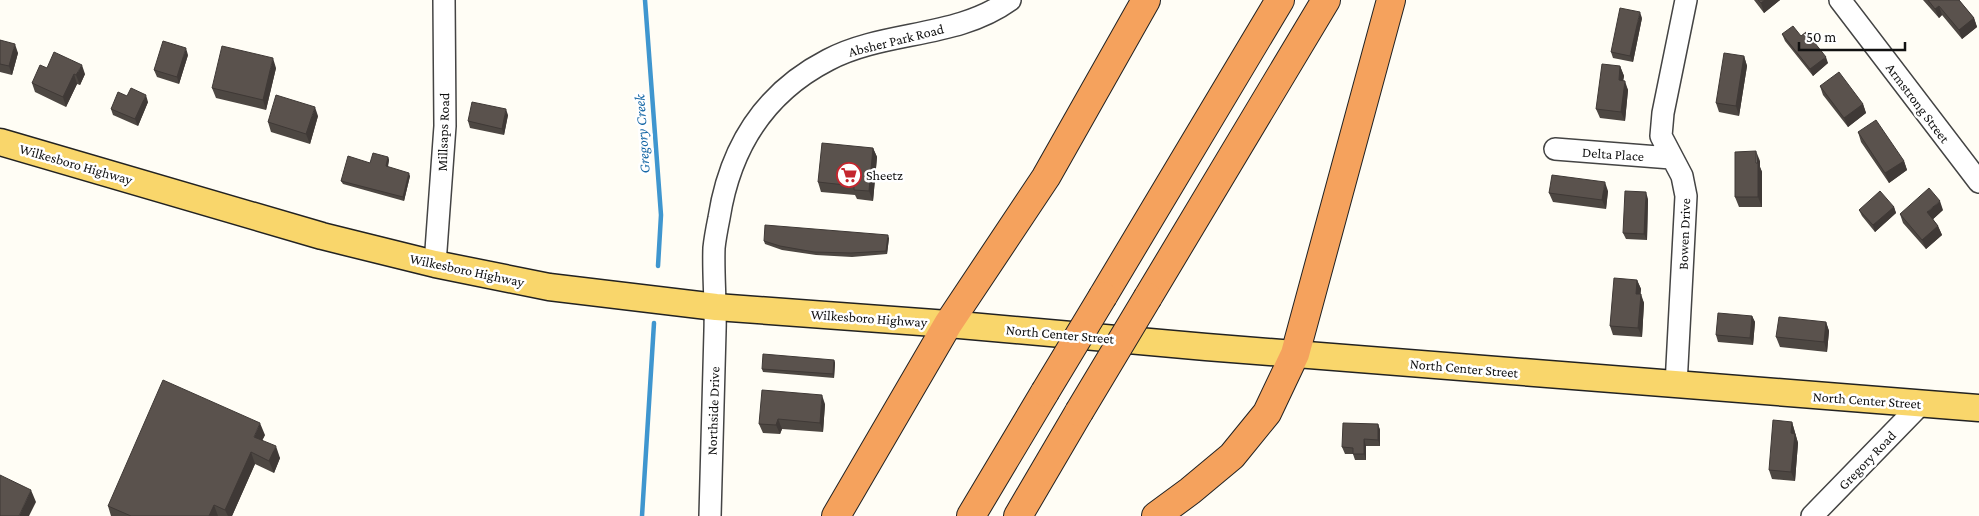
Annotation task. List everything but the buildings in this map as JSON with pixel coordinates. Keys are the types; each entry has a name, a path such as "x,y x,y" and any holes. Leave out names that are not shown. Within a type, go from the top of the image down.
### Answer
{"highway":[{"path":"836,516 948,324 1046,177 1146,0"},
{"path":"972,516 1280,0"},
{"path":"1018,516 1326,0"},
{"path":"1156,516 1232,456 1266,413 1295,354 1391,0"}],"main road":[{"name":"Wilkesboro Highway","path":"0,142 322,236 435,264 549,287 716,307 948,324"},
{"name":"North Center Street","path":"948,324 1295,354 1979,408"}],"street":[{"name":"Millsaps Road","path":"435,264 444,126 444,0"},
{"name":"Absher Park Road","path":"716,307 714,247 723,195 733,161 744,140 772,102 792,84 827,60 859,46 976,20 1010,0"},
{"name":"Bowen Drive","path":"1676,385 1686,196 1682,176 1661,136 1663,112 1686,0"},
{"name":"Armstrong Street","path":"1840,0 1979,182"},
{"name":"Delta Place","path":"1555,150 1671,158"},
{"name":"Northside Drive","path":"710,516 716,307"},
{"name":"Gregory Road","path":"1812,516 1921,404"}],"waterway":[{"name":"Gregory Creek","path":"645,0 661,215 658,266"},
{"name":"Gregory Creek","path":"642,516 654,323"}],"place":[{"name":"Sheetz","path":"849,175"}]}
